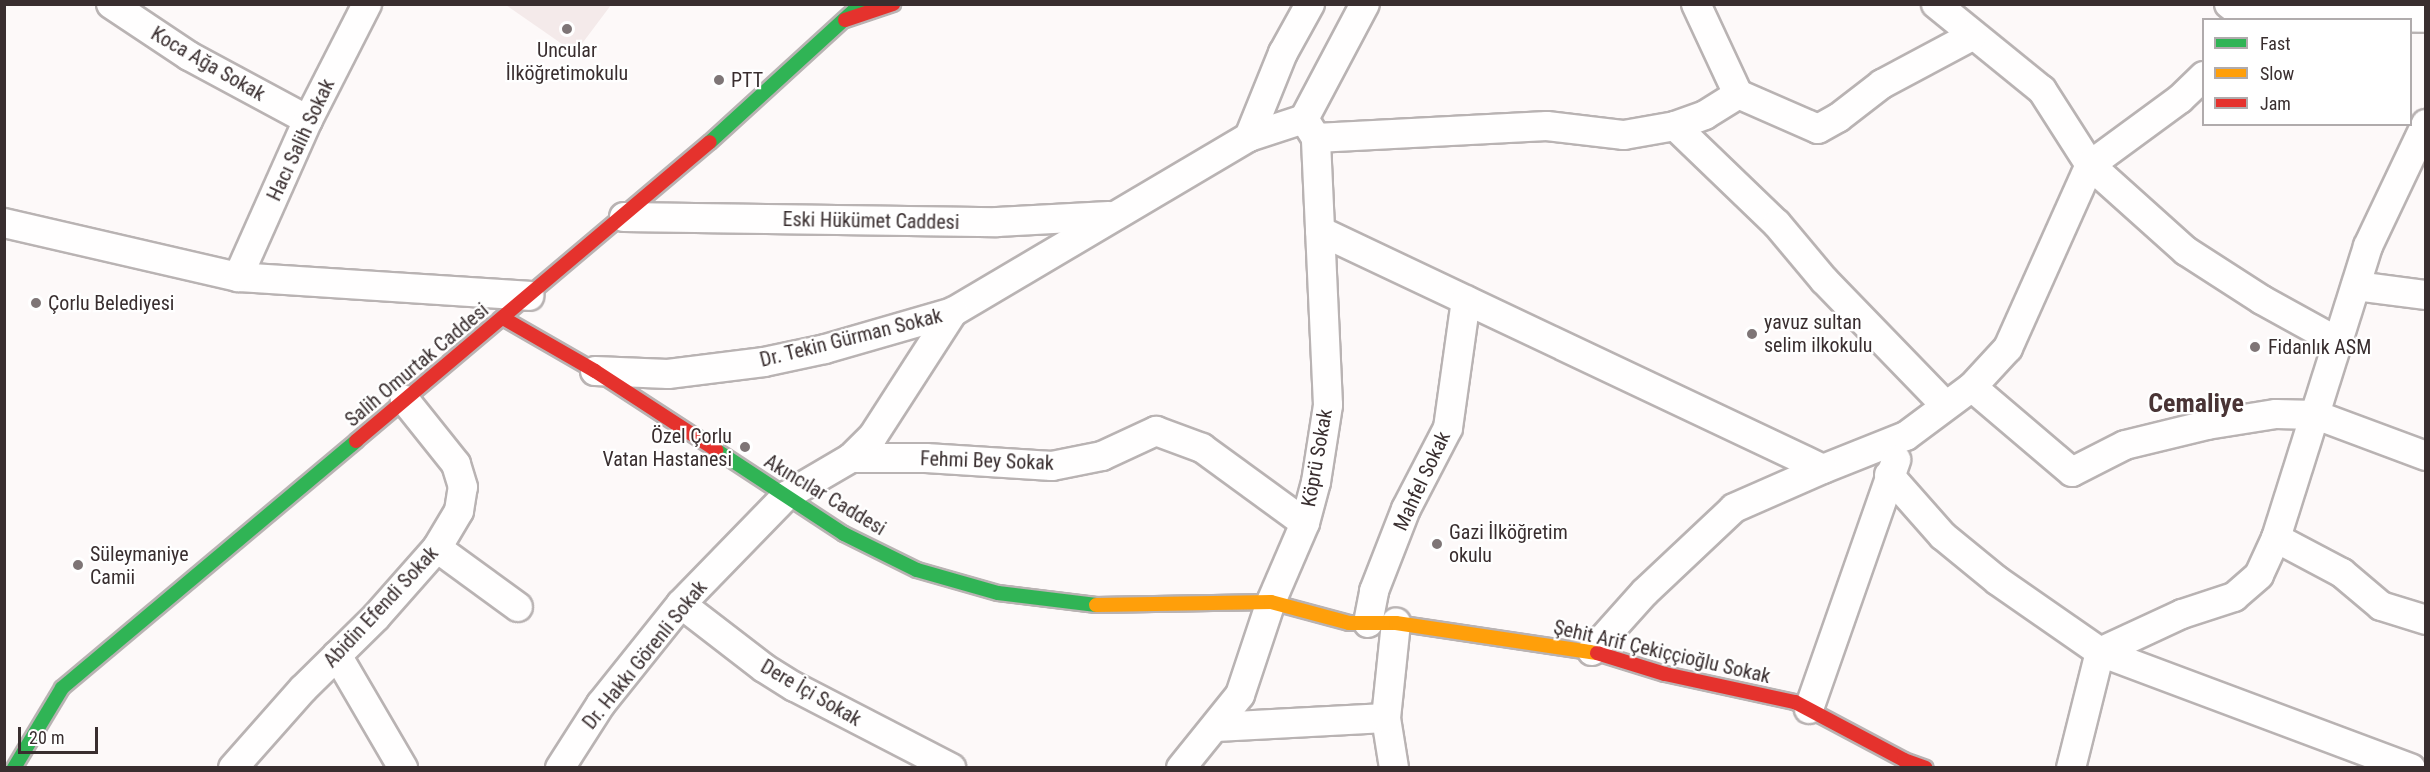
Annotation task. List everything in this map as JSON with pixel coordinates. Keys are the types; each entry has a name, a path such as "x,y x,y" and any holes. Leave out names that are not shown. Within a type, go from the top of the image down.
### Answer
{"street":[{"name":"Koca Ağa Sokak","path":"111,4 189,56 308,120"},
{"name":"Hacı Salih Sokak","path":"238,277 308,120 367,4"},
{"name":"Salih Omurtak Caddesi","path":"14,768 62,688 624,217 861,4"},
{"path":"845,20 893,4"},
{"path":"1249,137 1282,53 1310,4"},
{"path":"1310,128 1365,4"},
{"path":"1696,4 1738,94 1818,129 1838,118 1882,84 1972,36"},
{"path":"1936,4 1972,36 2042,90 2090,165 2186,251 2262,300 2338,342"},
{"path":"2238,13 2287,10 2426,18"},
{"path":"1592,651 1645,592 1734,508 1906,436 1972,387 2008,348 2090,165 2180,99 2202,78"},
{"name":"Dr. Tekin Gürman Sokak","path":"595,371 668,374 764,362 825,349 953,312 1022,269 1117,216 1249,137 1310,128 1547,126 1624,135 1675,126 1705,115 1738,94"},
{"path":"2100,652 2182,614 2234,597 2259,575 2276,538 2368,246 2426,124"},
{"path":"1675,126 1777,224 1824,280 1945,405"},
{"name":"Köprü Sokak","path":"1181,768 1240,696 1271,602 1305,523 1316,482 1328,405 1320,231 1310,128"},
{"name":"Eski Hükümet Caddesi","path":"624,217 997,222 1117,216"},
{"path":"4,223 238,277 528,296"},
{"path":"1320,231 1823,469"},
{"path":"2356,286 2426,295"},
{"name":"Mahfel Sokak","path":"1368,623 1374,591 1406,509 1448,428 1466,300"},
{"name":"Dr. Hakkı Görenli Sokak","path":"560,768 601,704 681,604 786,496 851,458 873,436 953,312"},
{"name":"Akıncılar Caddesi","path":"503,318 595,371 844,534 917,570 998,593 1090,605 1271,602"},
{"path":"1972,387 2072,472 2125,446 2207,425 2276,414 2316,415 2426,456"},
{"name":"Abidin Efendi Sokak","path":"233,768 337,655 376,617 437,548 459,511 463,487 456,464 405,400"},
{"name":"Fehmi Bey Sokak","path":"851,458 926,458 1052,466 1102,456 1156,431 1202,448 1305,523"},
{"path":"1809,709 1889,475 1906,436"},
{"path":"1889,475 1943,536 1998,581 2100,652 2204,693 2410,768"},
{"path":"2276,538 2342,573 2380,606 2426,620"},
{"path":"437,548 518,608"},
{"name":"Şehit Arif Çekiççioğlu Sokak","path":"1271,602 1349,622 1396,623 1592,651 1665,674 1795,702 1904,760 1926,768"},
{"name":"Dere İçi Sokak","path":"681,604 764,668 795,687 951,768"},
{"path":"1394,768 1386,718 1396,623"},
{"path":"2071,768 2100,652"},
{"path":"337,655 403,768"},
{"path":"1216,727 1386,718"}],"shaded area":[{"name":"Uncular İlköğretimokulu","path":"506,5 611,5 575,53"}],"traffic: fast":[{"path":"710,142 861,4"},
{"path":"14,768 62,688 356,441"},
{"path":"716,450 844,534 917,570 998,593 1096,605"}],"traffic: slow":[{"path":"1096,605 1271,602 1349,623 1396,623 1597,653"}],"traffic: jam":[{"path":"845,20 893,4"},
{"path":"356,441 710,142"},
{"path":"503,318 595,371 716,450"},
{"path":"1597,653 1665,674 1795,702 1904,760 1926,768"}],"place":[{"name":"Uncular İlköğretimokulu","path":"567,29"},
{"name":"PTT","path":"719,80"},
{"name":"Çorlu Belediyesi","path":"36,303"},
{"name":"yavuz sultan selim ilkokulu","path":"1752,334"},
{"name":"Fidanlık ASM","path":"2255,347"},
{"name":"Özel Çorlu Vatan Hastanesi","path":"745,447"},
{"name":"Gazi İlköğretim okulu","path":"1437,544"},
{"name":"Süleymaniye Camii","path":"78,565"}],"district":[{"name":"Cemaliye","path":"2196,404"}]}
